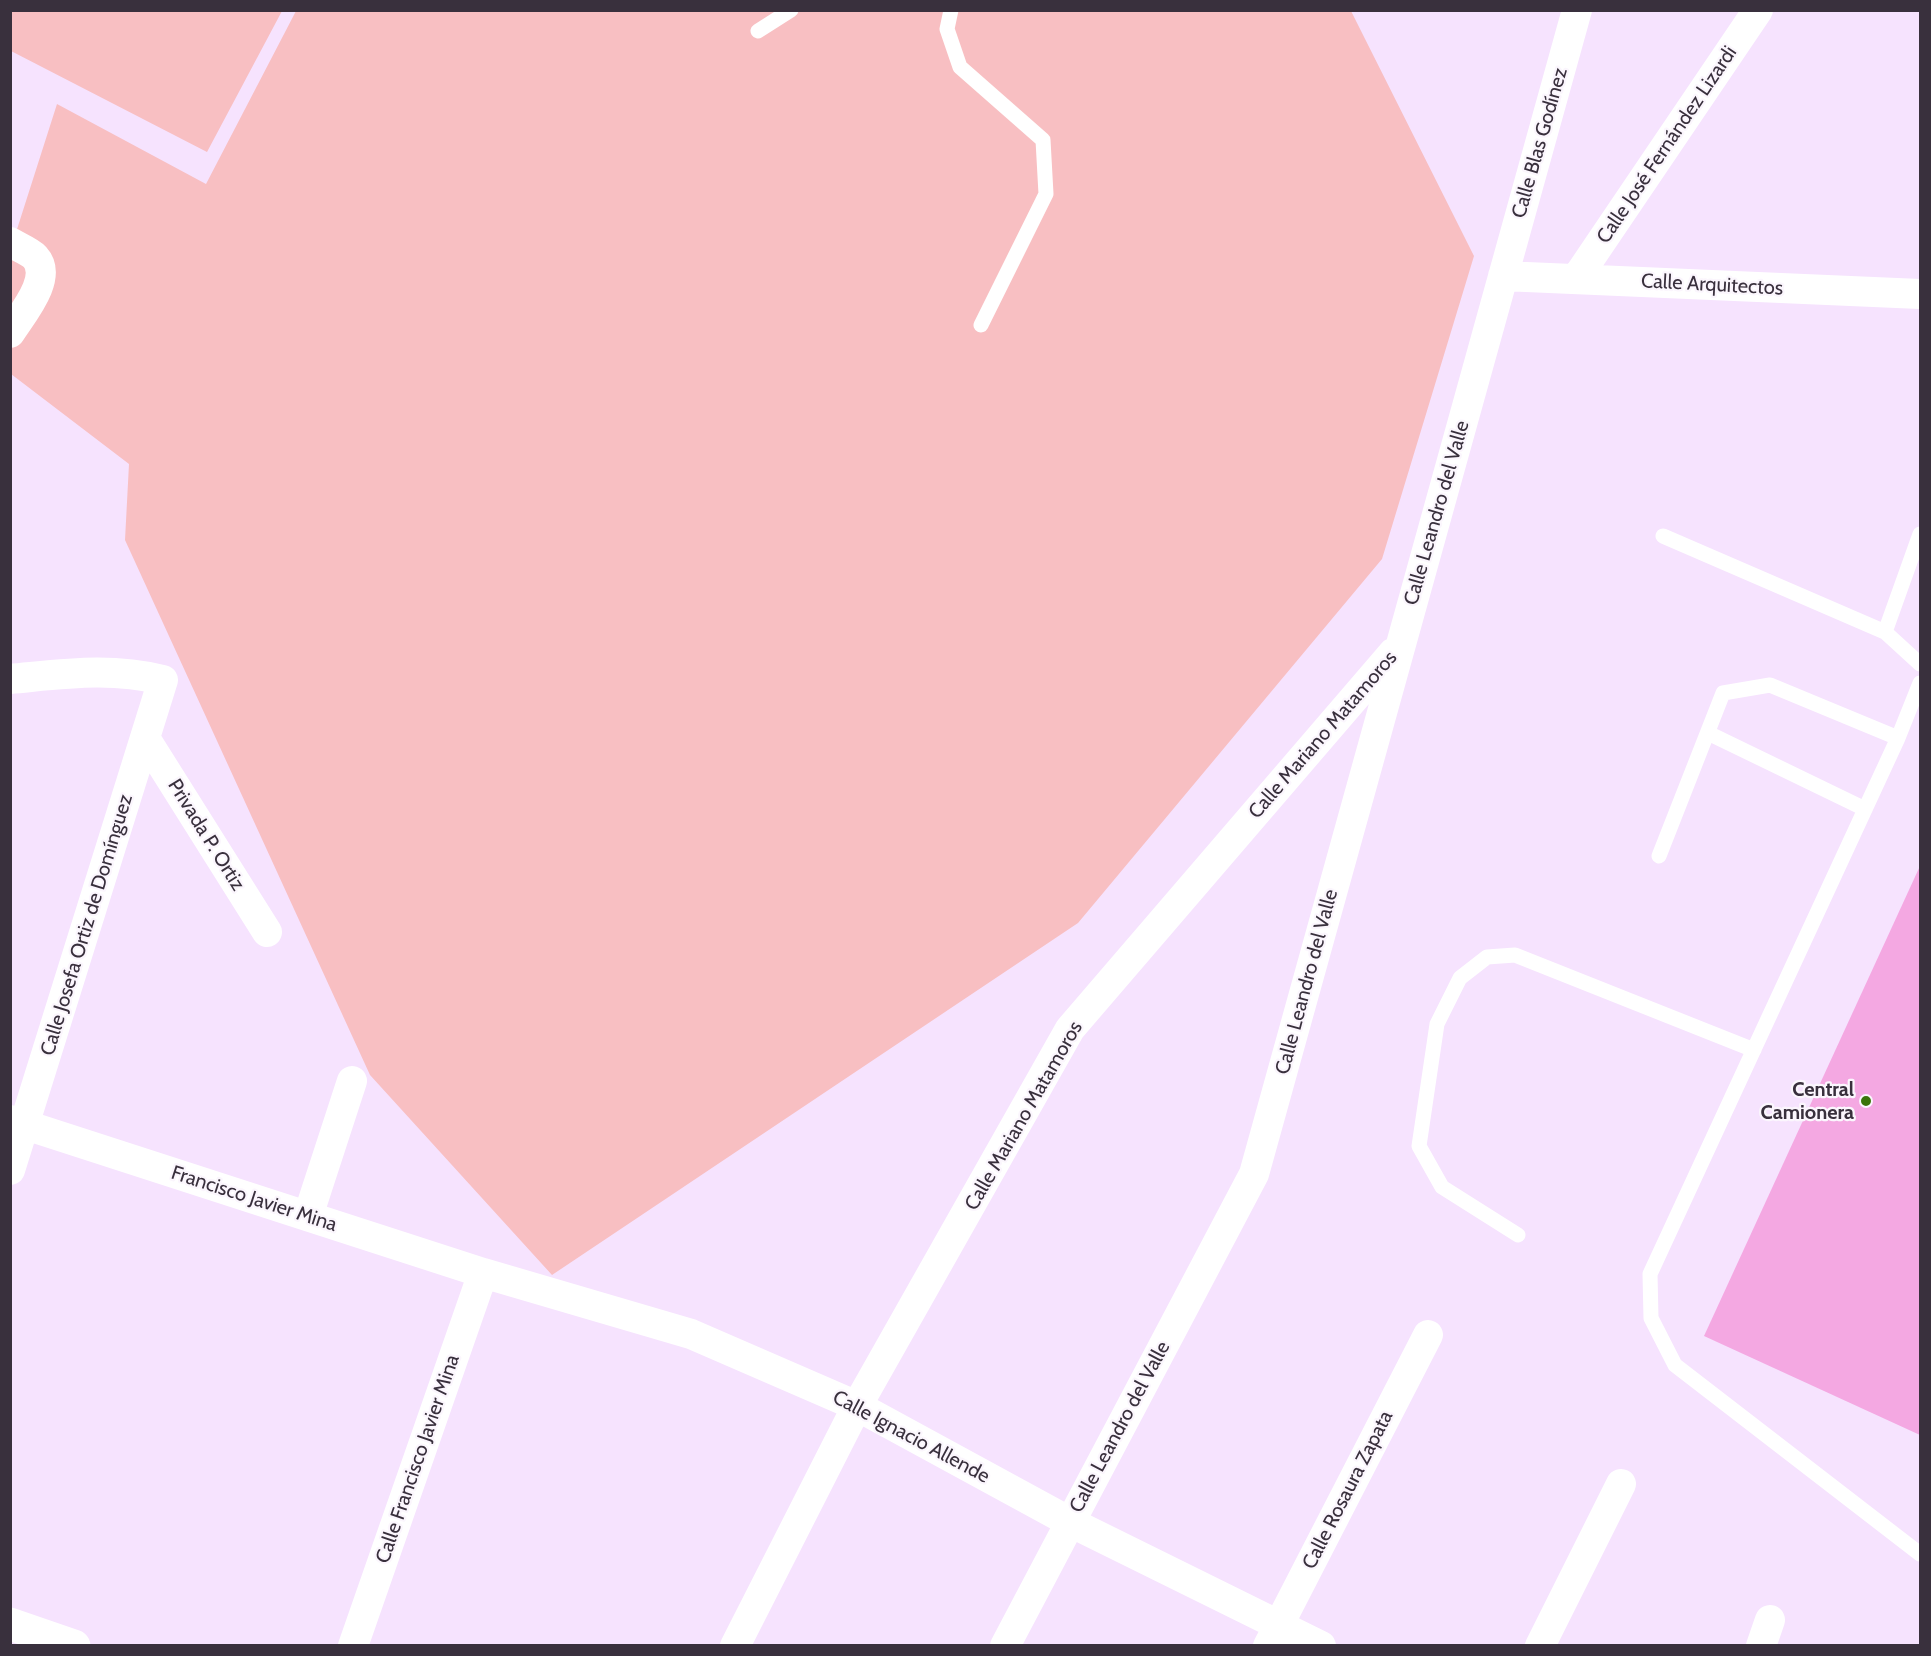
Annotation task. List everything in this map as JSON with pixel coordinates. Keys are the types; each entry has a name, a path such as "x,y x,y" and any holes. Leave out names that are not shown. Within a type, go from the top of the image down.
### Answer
{"street":[{"name":"Calle Blas Godínez","path":"1503,276 1578,10"},
{"name":"Calle José Fernández Lizardi","path":"1576,279 1758,10"},
{"path":"10,242 35,257 41,269 38,286 10,333"},
{"name":"Calle Arquitectos","path":"1503,276 1920,294"},
{"name":"Calle Leandro del Valle","path":"1005,1646 1254,1174 1503,276"},
{"name":"Calle Mariano Matamoros","path":"735,1646 857,1406 1070,1029 1400,646"},
{"name":"Calle Josefa Ortiz de Domínguez","path":"10,679 95,670 135,673 163,680 146,738 18,1122 10,1170"},
{"name":"Privada P. Ortiz","path":"146,738 267,932"},
{"path":"308,1216 352,1081"},
{"name":"Francisco Javier Mina","path":"18,1122 483,1273"},
{"name":"Calle Ignacio Allende","path":"483,1273 691,1334 857,1406 1273,1635 1321,1646"},
{"name":"Calle Francisco Javier Mina","path":"353,1646 483,1273"},
{"name":"Calle Rosaura Zapata","path":"1273,1635 1428,1335"},
{"path":"1540,1646 1621,1484"},
{"path":"10,1624 74,1646"}],"lane":[{"path":"758,31 791,10"},
{"path":"951,10 947,29 960,67 1042,140 1046,194 981,325"},
{"path":"1885,632 1920,534"},
{"path":"1663,536 1885,632 1920,664"},
{"path":"1920,683 1898,738 1650,1274 1651,1318 1675,1365 1920,1554"},
{"path":"1659,856 1723,693 1770,685 1898,738"},
{"path":"1708,733 1865,809"},
{"path":"1518,1235 1442,1187 1419,1146 1437,1024 1460,978 1487,957 1515,955 1754,1050"}],"shaded area":[{"path":"10,11 282,11 207,152 11,51"},
{"path":"296,11 1351,11 1474,256 1382,559 1078,923 552,1275 370,1075 125,540 129,464 11,374 11,248 57,104 206,184"}],"building":[{"name":"Central Camionera","path":"1920,866 1920,1435 1704,1336"}],"place":[{"name":"Central Camionera","path":"1866,1101"}]}
